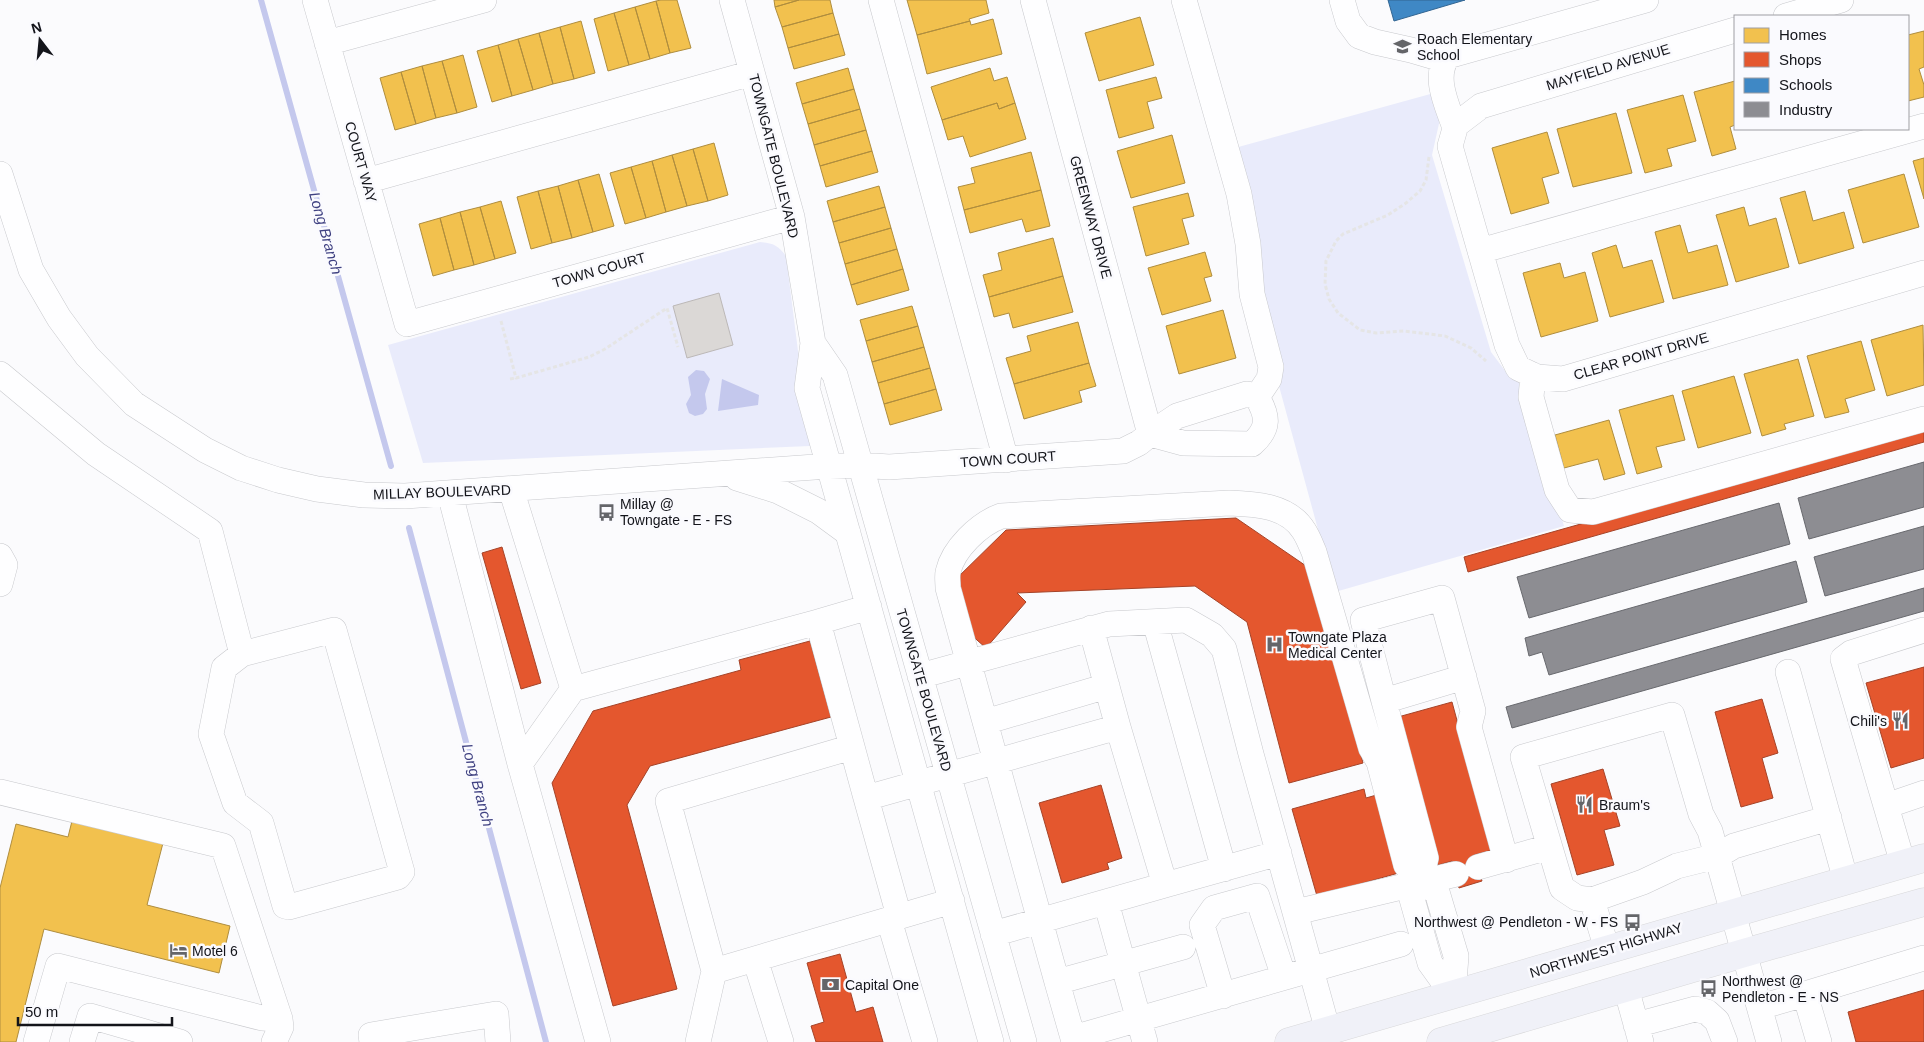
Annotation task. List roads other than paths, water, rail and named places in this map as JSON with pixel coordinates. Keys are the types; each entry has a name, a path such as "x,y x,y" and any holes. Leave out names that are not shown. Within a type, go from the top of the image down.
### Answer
{"main road":[{"name":"NORTHWEST HIGHWAY","path":"1288,1042 1913,861"},
{"path":"1453,995 1458,1040 1744,953 1924,902"}],"street":[{"name":"COURT WAY","path":"315,0 407,324"},
{"path":"327,43 484,0"},
{"name":"TOWNGATE BOULEVARD","path":"732,0 792,217 813,343 807,388 991,1042"},
{"path":"881,0 1006,460"},
{"name":"GREENWAY DRIVE","path":"1033,0 1150,434"},
{"path":"1150,434 1183,443 1252,444 1260,437 1266,424 1264,410 1257,397 1269,380 1271,367 1252,294 1248,244 1239,194 1184,0"},
{"path":"1342,0 1348,21 1359,36 1445,60"},
{"path":"1455,128 1440,80 1445,60 1448,56 1646,0"},
{"path":"1781,0 1786,15"},
{"path":"1789,15 1841,0"},
{"name":"MAYFIELD AVENUE","path":"1455,128 1456,125 1481,106 1734,30"},
{"path":"366,181 752,73"},
{"path":"1480,251 1924,126"},
{"name":"CLEAR POINT DRIVE","path":"1455,128 1450,146 1507,345 1518,368 1538,377 1563,379 1924,273"},
{"name":"MILLAY BOULEVARD","path":"0,174 31,270 59,318 87,356 134,404 205,450 241,468 278,480 317,489 364,495 405,496 861,465"},
{"name":"TOWN COURT","path":"407,324 792,217"},
{"name":"TOWNGATE BOULEVARD","path":"813,343 835,375 1024,1042"},
{"path":"0,374 96,454 210,531 242,654"},
{"path":"1533,375 1531,397 1557,490 1570,510 1593,512 1924,419"},
{"name":"TOWN COURT","path":"861,465 889,467 1123,451 1139,443 1177,416 1247,394 1257,397"},
{"path":"723,474 778,491 818,511 848,534"},
{"path":"511,489 573,689"},
{"path":"450,494 520,764 598,1042"},
{"path":"1401,944 1311,968 1223,996 1142,1031 1073,1038 948,588 947,573 954,556 977,529 1001,516 1229,503 1262,504 1285,513 1303,529 1314,552 1370,748 1379,762 1406,865 1420,881"},
{"path":"0,556 5,565 0,584"},
{"path":"1453,995 1430,963 1412,899 1420,881 1426,858 1363,620 1442,598 1473,711 1469,727 1506,860"},
{"path":"520,764 573,689 868,607"},
{"path":"920,676 1109,624 1186,620 1212,635 1224,649 1328,1031"},
{"path":"818,622 866,798 924,1042"},
{"path":"1154,622 1221,870 1227,904"},
{"path":"1091,628 1118,727 1166,886"},
{"path":"334,630 402,872 398,877 289,908 285,906 261,823 235,803 211,734 224,668 242,654 334,630"},
{"path":"1913,861 1886,806 1844,659 1852,653 1924,630"},
{"path":"1788,672 1846,881"},
{"path":"1384,701 1464,677"},
{"path":"985,722 1107,686"},
{"path":"1769,1042 1760,1007 1732,912 1717,856 1710,832 1701,814 1672,715 1524,757 1562,888 1577,898 1592,900 1643,882 1677,866 1717,856 1734,846 1829,818"},
{"path":"866,798 1118,727"},
{"path":"698,1042 714,971 668,801 852,747"},
{"path":"0,792 223,846 277,1031"},
{"path":"1886,806 1924,793"},
{"path":"1296,912 1467,871 1549,846"},
{"path":"993,934 1279,853"},
{"path":"1223,996 1202,925 1214,908 1257,896 1284,977"},
{"path":"1592,900 1607,949"},
{"path":"714,971 952,901"},
{"path":"1106,902 1142,1031"},
{"path":"1057,982 1183,947"},
{"path":"1760,1007 1924,958"},
{"path":"756,959 780,1042"},
{"path":"36,1042 58,966 262,1018 277,1031"},
{"path":"1626,988 1639,1034 1695,1009 1707,1012 1717,1021 1725,1042"},
{"path":"1804,994 1819,1042"},
{"path":"372,1042 372,1035 496,1014 498,1042"},
{"path":"82,1042 90,1016 180,1042"}],"water":[{"path":"696,370 704,371 710,379 705,394 707,409 703,414 695,416 689,413 686,404 691,395 688,377"},
{"path":"722,379 759,395 758,405 718,411"}],"waterway":[{"name":"Long Branch","path":"261,0 391,466"},
{"name":"Long Branch","path":"409,528 546,1042"}],"place":[{"name":"Roach Elementary School","path":"1403,47"},
{"name":"Millay @ Towngate - E - FS","path":"606,512"},
{"name":"Towngate Plaza Medical Center","path":"1274,645"},
{"name":"Chili's","path":"1901,721"},
{"name":"Braum's","path":"1585,805"},
{"name":"Northwest @ Pendleton - W - FS","path":"1632,922"},
{"name":"Motel 6","path":"178,951"},
{"name":"Capital One","path":"831,985"},
{"name":"Northwest @ Pendleton - E - NS","path":"1708,989"}]}
